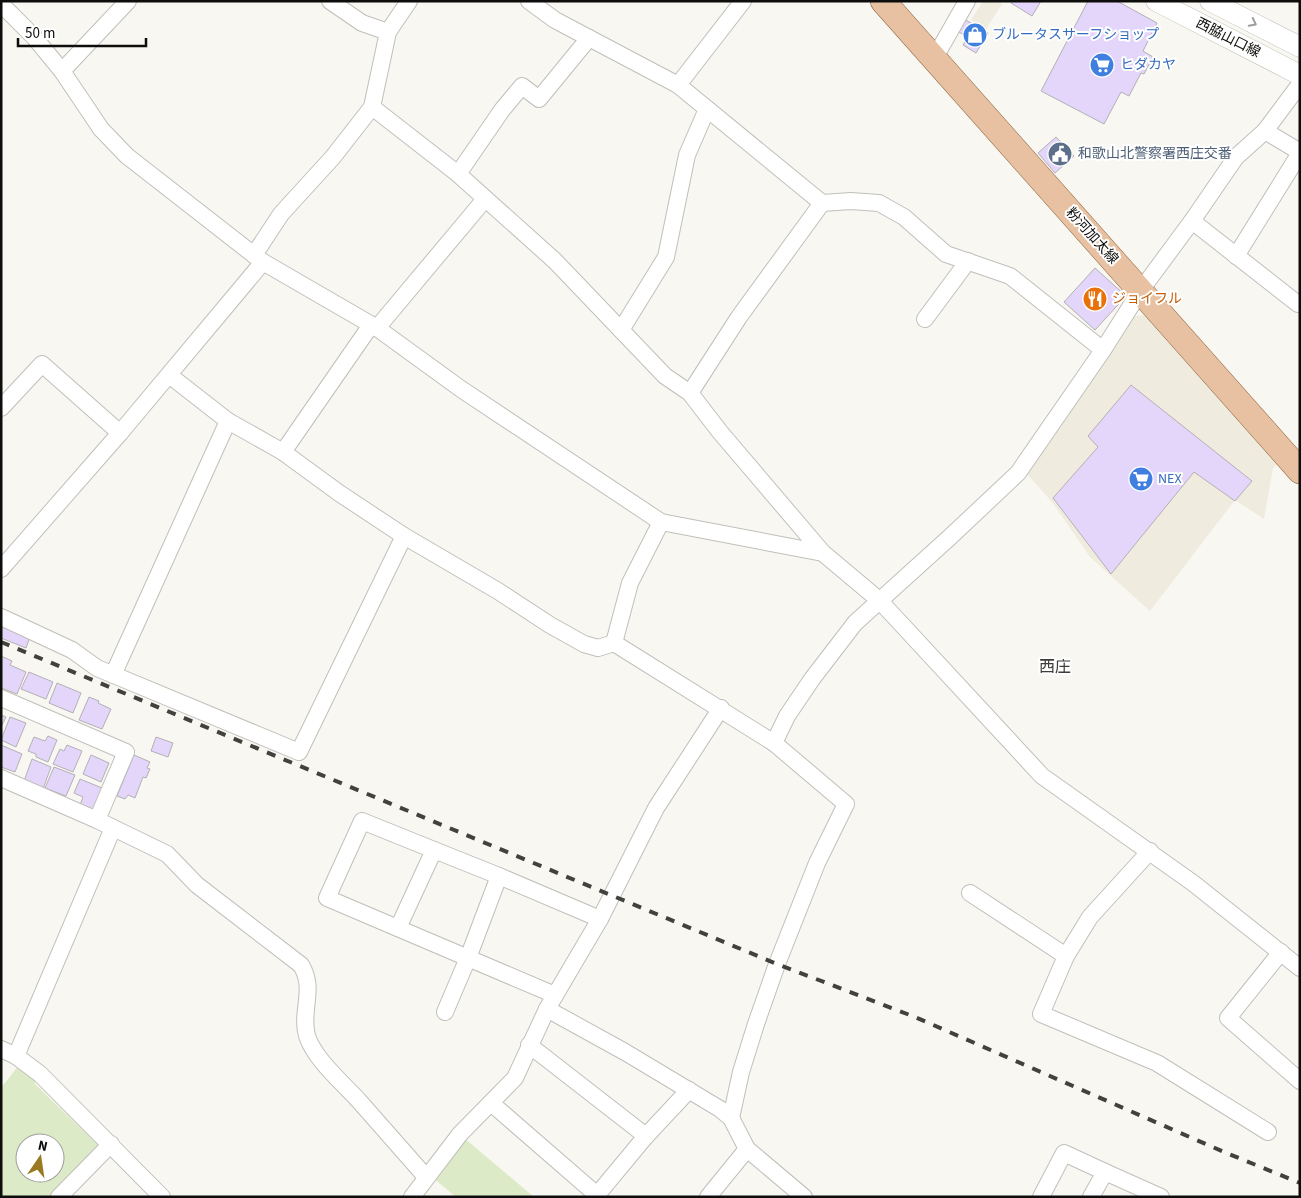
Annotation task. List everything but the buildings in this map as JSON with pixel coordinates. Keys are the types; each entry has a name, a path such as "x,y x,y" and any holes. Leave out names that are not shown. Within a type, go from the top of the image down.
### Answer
{"main road":[{"name":"粉河加太線","path":"883,1 1300,471"}],"street":[{"path":"62,71 128,1"},
{"path":"330,1 362,23 388,32"},
{"path":"1,569 169,375 258,259 281,214 334,157 372,107 388,32 409,1"},
{"path":"529,1 555,20 678,85 822,203 851,201 878,204 904,217 946,254 1010,276 1103,350"},
{"path":"678,85 743,1"},
{"path":"934,59 967,1"},
{"name":"西脇山口線","path":"1156,1 1300,75"},
{"name":"西脇山口線","path":"1210,1 1300,47"},
{"path":"1,4 34,37 62,71 101,129 127,156 258,259 374,326 461,389 661,522 823,553"},
{"path":"458,174 502,110 522,86 539,99 589,38"},
{"path":"774,743 787,716 812,679 855,623 1018,473 1103,350 1141,290 1192,222 1236,157 1265,130 1300,84"},
{"path":"372,107 458,174 555,261 665,376 690,393 720,432 823,553 879,600 1042,776 1194,883 1300,968"},
{"path":"621,330 666,257 687,155 707,109"},
{"path":"1236,256 1300,153 1265,130"},
{"path":"283,452 374,326 485,199"},
{"path":"690,393 739,317 822,203"},
{"path":"1192,222 1299,304"},
{"path":"925,319 968,261"},
{"path":"1,408 42,364 120,433"},
{"path":"169,375 228,421 283,452 339,493 404,536 584,644 598,648 614,643 720,708 774,743 846,804 817,863 774,972 741,1072 731,1118"},
{"path":"113,675 228,421"},
{"path":"614,643 630,583 661,522"},
{"path":"1,616 72,650 97,668 299,752 404,536"},
{"path":"1,698 126,752 97,820"},
{"path":"418,1195 426,1177 460,1134 515,1078 547,1009 600,919 656,808 720,708"},
{"path":"1,778 97,820 167,854 197,885 301,965 307,974 308,988 305,1018 307,1036 320,1060 426,1177"},
{"path":"555,995 327,898 362,821 600,919"},
{"path":"113,828 9,1053 40,1074 162,1197"},
{"path":"398,928 434,850"},
{"path":"1150,851 1090,917 1066,956 1041,1014 1157,1063 1268,1132"},
{"path":"445,1012 499,876"},
{"path":"970,894 1066,956"},
{"path":"1281,952 1228,1018 1300,1081"},
{"path":"547,1009 720,1108 731,1118 747,1149 804,1197"},
{"path":"529,1045 646,1136"},
{"path":"490,1103 597,1195 646,1136 689,1090"},
{"path":"59,1197 111,1144"},
{"path":"708,1197 747,1149"},
{"path":"1041,1197 1064,1153 1161,1197"},
{"path":"1091,1197 1105,1172"}],"shaded area":[{"path":"983,1 998,1 1002,4 986,29 971,20"},
{"path":"1144,315 1278,464 1273,468 1264,519 1235,500 1150,611 1090,557 1052,502 1026,473 1130,317"}],"green space":[{"path":"19,1065 35,1077 35,1084 98,1146 54,1197 1,1197 1,1088"},
{"path":"464,1138 534,1197 456,1197 432,1177"}],"railway":[{"path":"1,642 777,964 915,1017 1224,1152 1300,1183"}],"place":[{"name":"ブルータスサーフショップ","path":"975,35"},
{"name":"ヒダカヤ","path":"1102,65"},
{"name":"和歌山北警察署西庄交番","path":"1060,154"},
{"name":"ジョイフル","path":"1095,299"},
{"name":"NEX","path":"1141,479"}],"district":[{"name":"西庄","path":"1055,667"}]}
